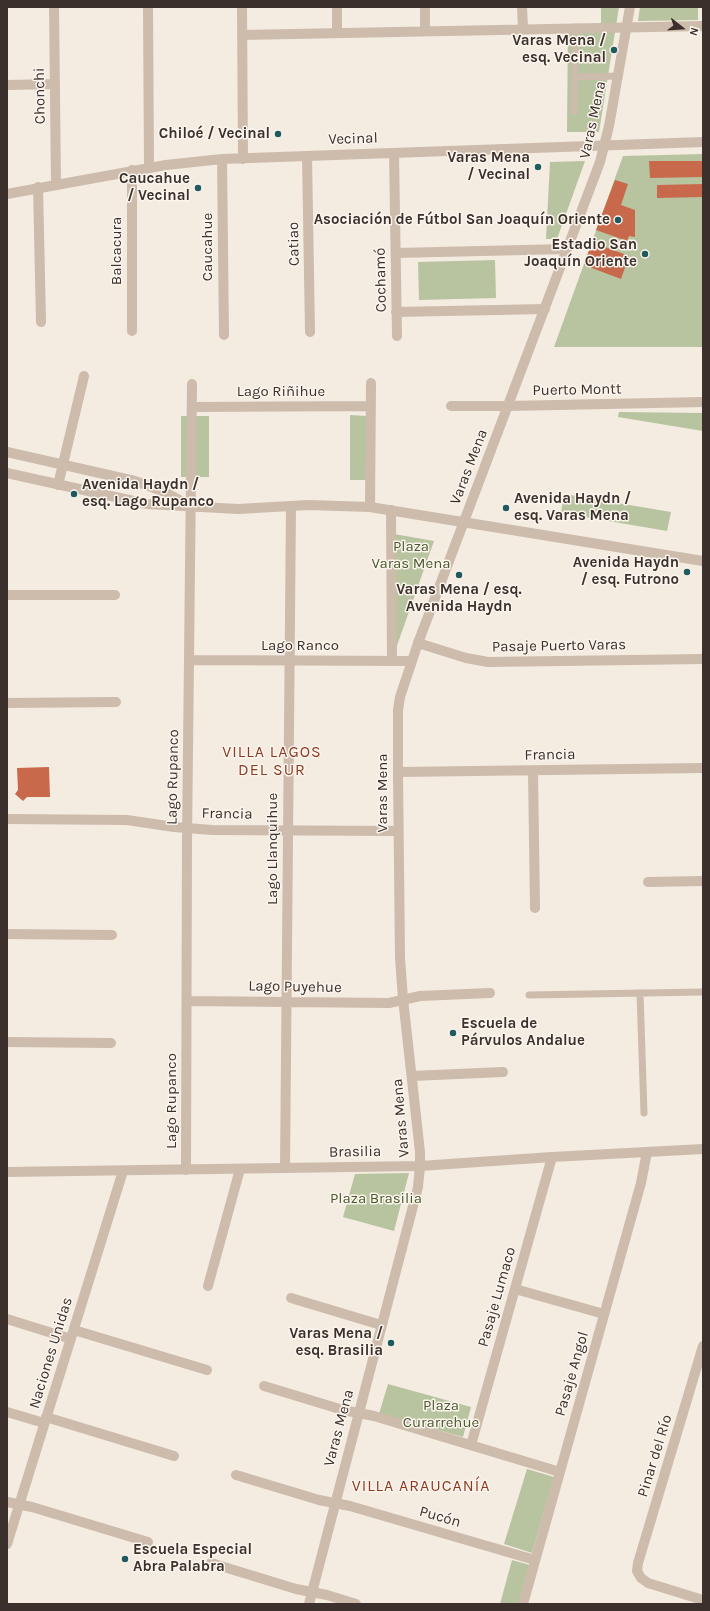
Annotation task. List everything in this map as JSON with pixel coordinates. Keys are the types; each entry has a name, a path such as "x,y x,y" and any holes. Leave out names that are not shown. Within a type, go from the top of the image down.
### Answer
{"street":[{"name":"Chonchi","path":"54,7 56,184"},
{"path":"148,7 149,168"},
{"path":"242,7 243,159"},
{"path":"337,7 337,32"},
{"path":"425,7 425,30"},
{"path":"522,7 523,28"},
{"name":"Varas Mena","path":"309,1604 418,1187 420,1152 403,999 400,958 398,710 402,686 606,145 630,7"},
{"path":"242,35 523,28 703,26"},
{"path":"7,85 55,84"},
{"name":"Vecinal","path":"7,194 132,170 222,160 703,142"},
{"name":"Cochamó","path":"394,153 397,336"},
{"name":"Catiao","path":"307,156 310,332"},
{"name":"Caucahue","path":"222,160 224,335"},
{"name":"Balcacura","path":"132,170 132,331"},
{"path":"38,187 41,322"},
{"path":"396,253 567,249"},
{"path":"396,312 545,309"},
{"path":"58,485 84,376"},
{"path":"370,507 371,383"},
{"name":"Lago Rupanco","path":"186,1170 192,384"},
{"name":"Puerto Montt","path":"451,406 703,402"},
{"name":"Lago Riñihue","path":"192,408 371,406"},
{"path":"7,452 145,484 165,492 190,506"},
{"path":"7,473 147,504 238,509 325,504 370,507 465,521 703,561"},
{"name":"Lago Llanquihue","path":"285,1168 291,506"},
{"path":"392,510 392,661"},
{"path":"7,595 115,595"},
{"name":"Pasaje Puerto Varas","path":"418,643 466,658 488,662 703,659"},
{"name":"Lago Ranco","path":"189,660 411,661"},
{"path":"7,703 116,702"},
{"name":"Francia","path":"398,772 703,768"},
{"path":"533,771 535,908"},
{"name":"Francia","path":"7,819 127,820 188,828 398,831"},
{"path":"648,882 703,881"},
{"path":"7,934 112,935"},
{"name":"Lago Puyehue","path":"187,1001 390,1003 420,996 490,993"},
{"path":"7,1042 111,1043"},
{"path":"412,1076 503,1072"},
{"name":"Brasilia","path":"7,1172 240,1170 420,1166 703,1149"},
{"name":"Pasaje Angol","path":"523,1604 641,1183 646,1152"},
{"name":"Pasaje Lumaco","path":"471,1445 552,1157"},
{"path":"208,1286 240,1170"},
{"name":"Naciones Unidas","path":"7,1544 122,1171"},
{"path":"515,1288 604,1314"},
{"path":"292,1298 381,1325"},
{"path":"7,1319 72,1334 207,1370"},
{"name":"Pinar del Río","path":"703,1346 638,1563 638,1575 648,1583 703,1600"},
{"path":"264,1386 343,1410 374,1416 560,1472"},
{"path":"7,1412 45,1420 174,1456"},
{"name":"Pucón","path":"236,1475 319,1500 350,1506 535,1560"},
{"path":"7,1502 32,1507 148,1542"},
{"path":"211,1563 356,1604"}],"lane":[{"path":"574,111 576,27"},
{"path":"575,77 618,76"},
{"path":"529,995 703,992"},
{"path":"640,993 644,1113"}],"green space":[{"path":"601,7 619,7 599,132 567,132 568,24 601,24"},
{"path":"640,7 698,7 698,20 638,21"},
{"name":"Estadio San Joaquín Oriente","path":"703,154 703,347 554,347 623,156"},
{"path":"585,161 557,239 546,239 550,162"},
{"path":"495,260 496,298 419,300 418,262"},
{"path":"619,412 703,413 703,431 618,417"},
{"path":"350,415 367,416 366,480 350,480"},
{"path":"181,416 209,416 209,477 181,477"},
{"path":"564,494 671,512 667,531 561,513"},
{"name":"Plaza Varas Mena","path":"394,534 434,541 394,654"},
{"name":"Plaza Brasilia","path":"409,1173 394,1231 343,1217 355,1174"},
{"name":"Plaza Curarrehue","path":"388,1384 471,1407 463,1437 379,1414"},
{"path":"527,1469 554,1477 532,1553 504,1544"},
{"path":"512,1560 530,1565 519,1604 500,1604"}],"building":[{"path":"649,161 703,161 703,177 650,178"},
{"name":"Asociación de Fútbol San Joaquín Oriente","path":"615,180 628,184 621,205 635,210 635,237 629,236 627,241 596,230"},
{"path":"703,184 703,197 657,198 657,185"},
{"path":"592,242 629,256 621,279 584,265"},
{"path":"49,767 50,797 27,797 23,801 15,794 18,790 17,768"}],"place":[{"name":"Varas Mena / esq. Vecinal","path":"614,50"},
{"name":"Chiloé / Vecinal","path":"278,134"},
{"name":"Varas Mena / Vecinal","path":"538,167"},
{"name":"Caucahue / Vecinal","path":"198,188"},
{"name":"Asociación de Fútbol San Joaquín Oriente","path":"618,220"},
{"name":"Estadio San Joaquín Oriente","path":"645,254"},
{"name":"Avenida Haydn / esq. Lago Rupanco","path":"74,494"},
{"name":"Avenida Haydn / esq. Varas Mena","path":"506,508"},
{"name":"Avenida Haydn / esq. Futrono","path":"687,572"},
{"name":"Varas Mena / esq. Avenida Haydn","path":"459,575"},
{"name":"Escuela de Párvulos Andalue","path":"453,1033"},
{"name":"Varas Mena / esq. Brasilia","path":"391,1343"},
{"name":"Escuela Especial Abra Palabra","path":"125,1559"}],"district":[{"name":"VILLA LAGOS DEL SUR","path":"272,761"},
{"name":"VILLA ARAUCANÍA","path":"421,1486"}]}
